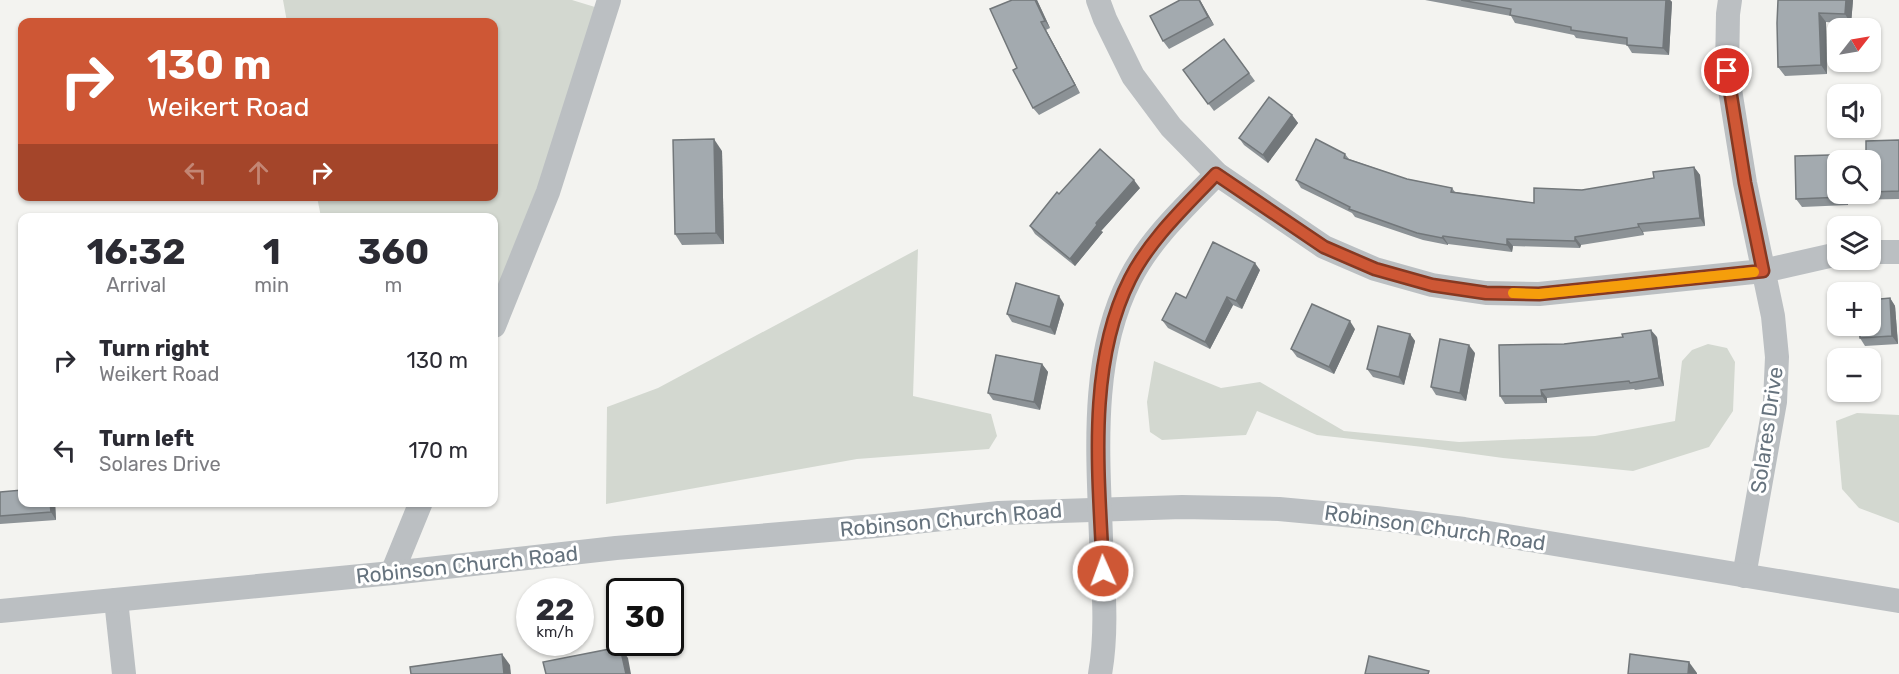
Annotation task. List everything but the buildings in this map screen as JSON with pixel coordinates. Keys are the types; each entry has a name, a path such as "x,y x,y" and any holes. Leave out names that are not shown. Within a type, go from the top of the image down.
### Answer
{"street":[{"path":"498,316 548,192 609,0"},
{"path":"1098,0 1133,76 1171,127 1216,174 1324,247 1375,269 1432,285 1486,293 1539,294 1763,271 1827,256"},
{"name":"Solares Drive","path":"1731,0 1728,14 1727,71 1745,183 1773,316 1777,357 1775,402 1744,576"},
{"path":"1100,674 1104,634 1099,440 1101,376 1117,310 1130,278 1171,222 1216,174"},
{"path":"1881,252 1899,252"},
{"path":"392,573 419,507"},
{"name":"Robinson Church Road","path":"0,611 392,573 616,548 999,513 1182,507 1279,509 1464,529 1899,601"},
{"path":"116,600 124,674"}],"shaded area":[{"path":"283,0 572,0 608,11 498,293 498,213 320,213 318,201 498,201 498,18 286,18"},
{"path":"918,249 913,396 991,414 997,436 989,449 857,459 606,504 607,407 658,388"},
{"path":"1708,344 1727,348 1735,362 1733,411 1709,447 1633,471 1317,435 1257,411 1246,435 1162,440 1150,432 1147,402 1154,361 1221,388 1260,382 1344,431 1459,442 1595,436 1675,421 1682,361 1692,350"},
{"path":"1857,413 1899,415 1899,523 1859,508 1842,489 1836,421"}],"slow traffic":[{"path":"1513,293 1539,294 1754,272"}],"route":[{"path":"1103,571 1099,440 1101,376 1117,310 1130,278 1151,247 1216,174 1324,247 1375,269 1432,285 1486,293 1539,294 1763,271 1745,183 1727,71"}]}
